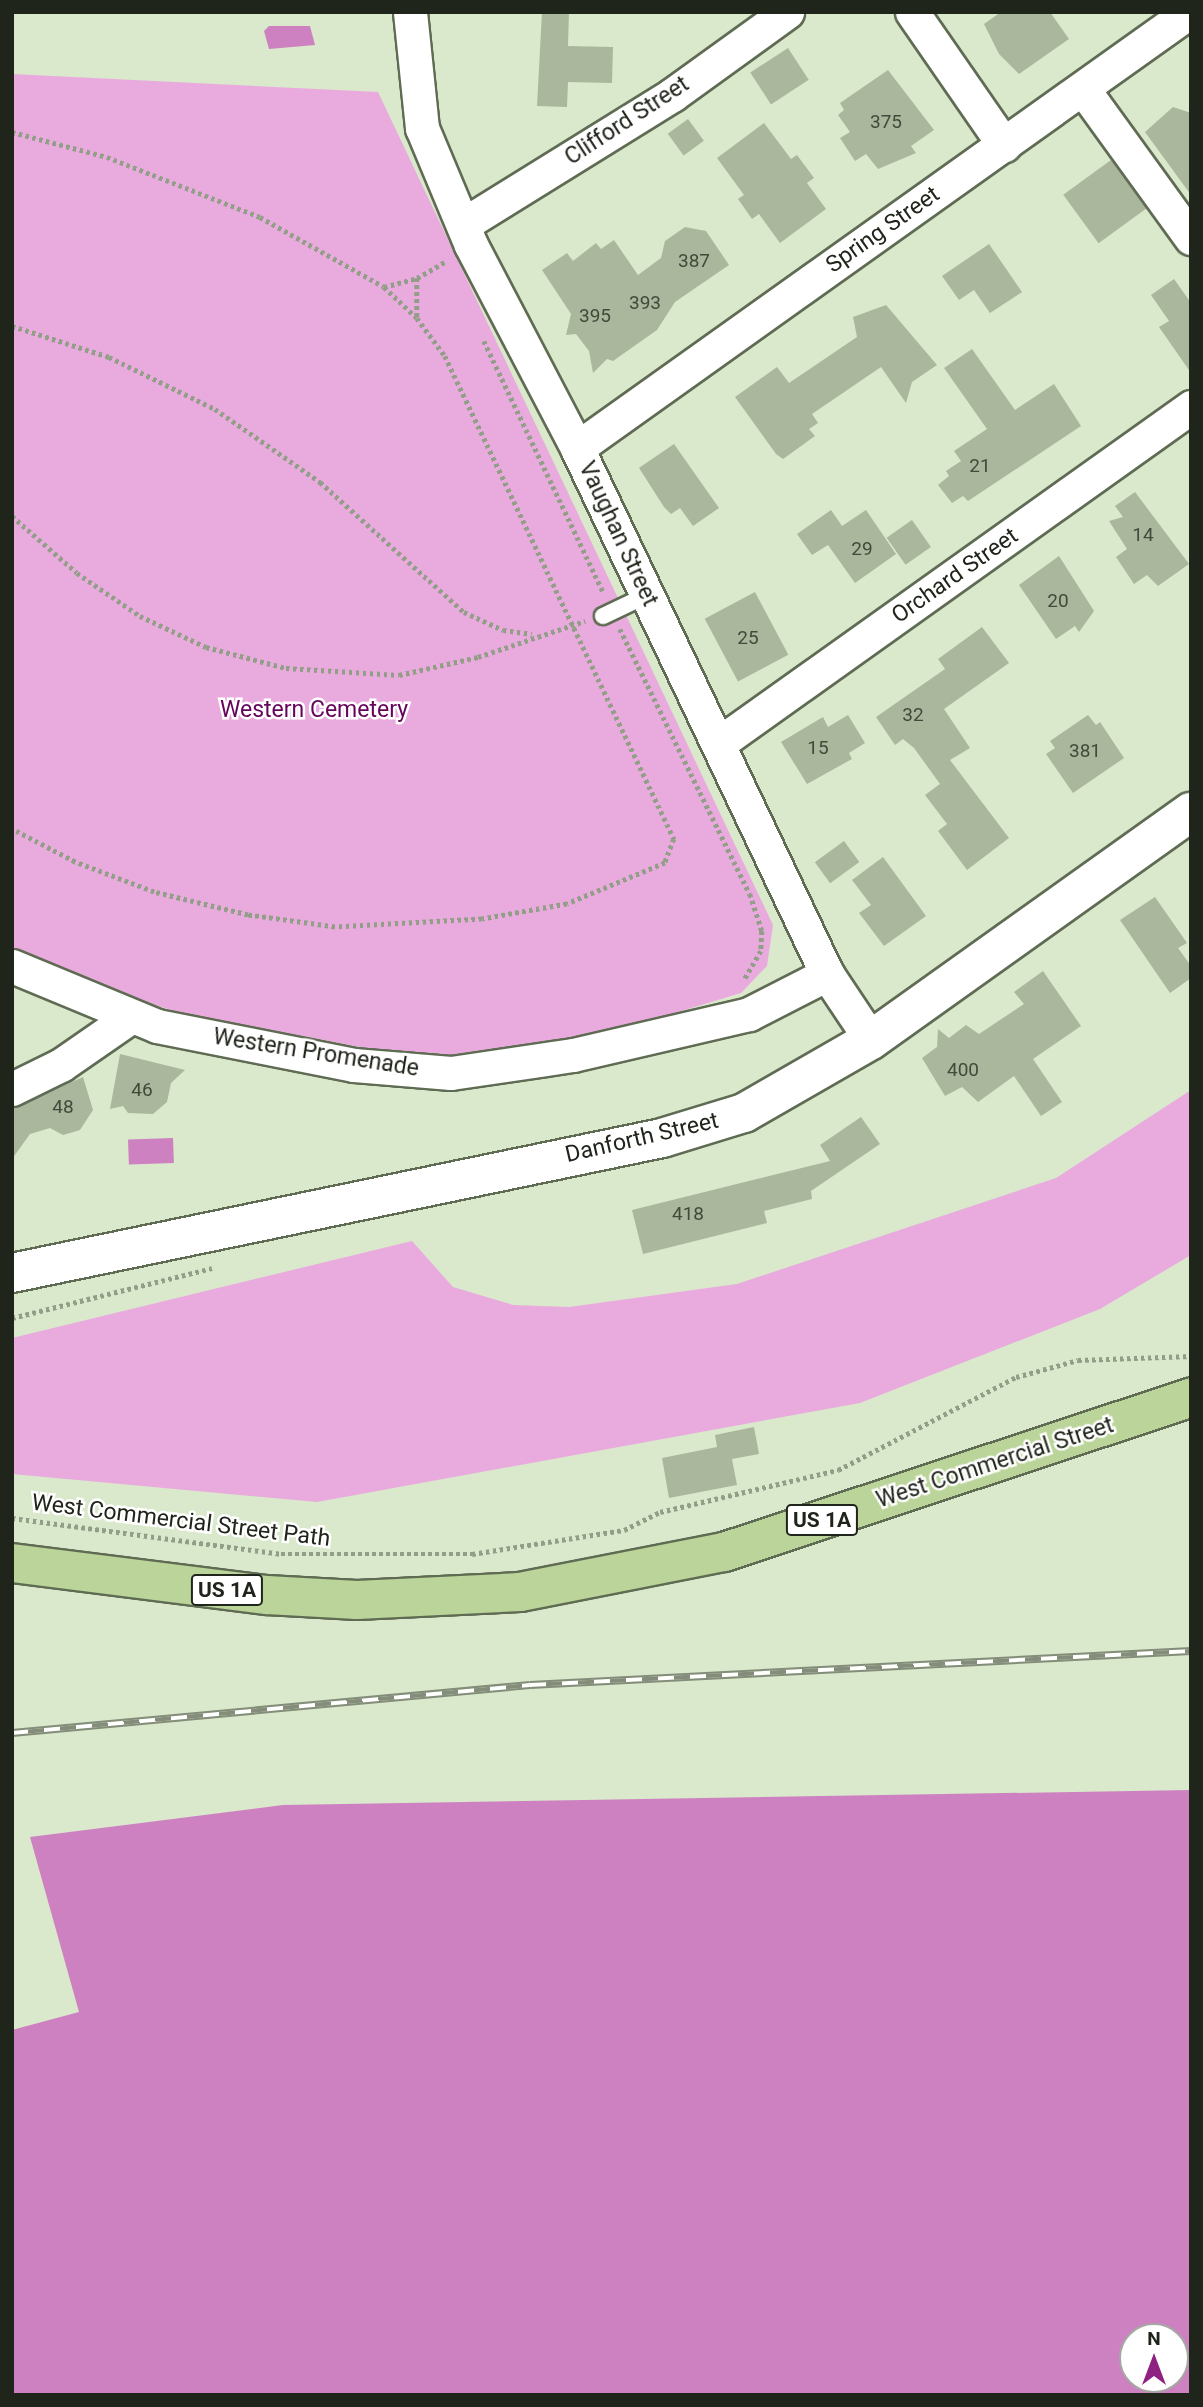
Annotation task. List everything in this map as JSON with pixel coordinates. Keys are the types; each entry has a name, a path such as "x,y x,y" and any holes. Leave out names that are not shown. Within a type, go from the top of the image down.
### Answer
{"main road":[{"name":"West Commercial Street","path":"12,1563 280,1595 357,1600 520,1592 724,1552 1191,1398"}],"street":[{"name":"Vaughan Street","path":"410,12 422,128 460,243 577,448 827,974 871,1040"},
{"name":"Clifford Street","path":"460,243 787,12"},
{"path":"912,12 1004,145"},
{"name":"Spring Street","path":"577,448 1189,12"},
{"path":"1083,89 1191,238"},
{"name":"Orchard Street","path":"718,744 1191,407"},
{"name":"Danforth Street","path":"12,1273 705,1127 783,1094 871,1040 1191,812"},
{"name":"Western Promenade","path":"12,966 129,1018 354,1065 451,1073 561,1058 749,1014 827,974"},
{"path":"12,1089 61,1065 129,1018"}],"lane":[{"path":"608,615 647,595"}],"path":[{"path":"12,132 107,157 216,197 384,287 417,318 445,356 674,839 665,863 591,895 471,920 381,926 296,924 154,892 75,862 12,829"},
{"path":"452,274 460,243"},
{"path":"384,287 417,278 460,243"},
{"path":"417,278 417,318"},
{"path":"12,326 110,357 205,403 320,482 464,612 503,630 537,634"},
{"path":"482,336 608,615 754,906 762,931 761,951 740,986"},
{"path":"12,516 111,599 173,633 245,659 321,672 398,675 478,657 537,634 608,615"},
{"name":"West Commercial Street Path","path":"12,1517 281,1554 472,1554 624,1530 660,1512 838,1471 1016,1377 1065,1363 1191,1356"}],"green space":[{"name":"Western Cemetery","path":"12,74 378,92 773,925 767,966 741,993 609,1033 501,1054 418,1058 181,1013 68,978 12,950"},
{"path":"1191,1090 1191,1255 1100,1309 860,1403 317,1502 12,1474 12,1338 412,1241 453,1287 513,1305 569,1307 737,1284 1056,1178"}],"shaded area":[{"path":"269,26 310,26 315,45 269,49 264,31"},
{"path":"173,1138 174,1163 129,1165 128,1140"},
{"path":"1191,1790 1191,2395 12,2395 12,2030 79,2012 30,1837 283,1805"}],"building":[{"path":"542,12 569,12 568,46 613,47 612,83 568,82 567,107 537,106"},
{"path":"1001,12 1050,12 1069,39 1019,74 999,54 984,24"},
{"path":"788,48 809,80 771,104 750,73"},
{"path":"888,70 934,130 911,146 916,153 878,169 866,154 855,161 840,138 850,132 838,115 844,110 840,103"},
{"path":"1173,107 1191,113 1191,195 1145,132"},
{"path":"688,119 704,141 684,156 668,134"},
{"path":"764,123 791,159 797,155 814,178 807,183 826,209 780,243 759,214 752,219 738,199 744,195 717,158"},
{"path":"1111,160 1146,209 1099,243 1063,195"},
{"path":"685,227 706,231 729,265 675,302 657,330 613,361 607,359 593,373 589,351 576,334 566,335 571,314 542,270 567,253 573,261 596,243 601,249 614,240 638,275 661,258 665,241"},
{"path":"989,244 1022,292 990,313 974,290 959,300 942,276"},
{"path":"1174,279 1191,303 1191,373 1159,327 1169,321 1151,295"},
{"path":"886,305 937,365 912,382 906,403 881,367 812,414 818,423 809,429 815,436 783,459 776,454 735,397 777,367 789,383 857,337 853,317"},
{"path":"972,349 1015,410 1054,384 1081,426 968,501 963,496 952,503 938,485 949,476 946,471 961,461 954,451 987,429 944,368"},
{"path":"674,444 719,508 693,526 680,508 671,514 664,507 639,468"},
{"path":"1135,492 1189,564 1158,586 1147,575 1134,584 1116,557 1127,549 1109,521 1123,517 1115,506"},
{"path":"831,510 842,526 866,510 896,554 855,583 828,545 812,555 797,534"},
{"path":"912,520 931,547 906,565 887,538"},
{"path":"1059,556 1094,611 1079,632 1075,626 1056,639 1019,585"},
{"path":"755,592 788,655 738,681 705,619"},
{"path":"982,627 1009,663 944,709 970,748 950,760 1009,838 967,870 938,831 947,824 925,795 940,784 914,748 903,739 895,745 876,717 945,669 938,659"},
{"path":"848,715 865,743 849,753 852,759 807,784 781,742 823,717 828,727"},
{"path":"1088,715 1096,725 1100,722 1124,758 1073,793 1046,754 1055,748 1050,741"},
{"path":"844,841 859,862 830,883 815,862"},
{"path":"883,857 926,916 884,946 859,913 871,905 852,880"},
{"path":"1155,897 1187,943 1178,948 1191,966 1191,978 1170,993 1120,920"},
{"path":"1043,971 1081,1026 1033,1059 1062,1102 1041,1116 1014,1076 978,1102 962,1087 945,1096 922,1058 937,1047 938,1029 949,1038 966,1025 979,1034 1024,1004 1014,992"},
{"path":"120,1054 185,1070 171,1083 167,1102 153,1114 128,1113 123,1106 110,1109"},
{"path":"83,1077 93,1110 80,1130 63,1135 50,1128 30,1134 12,1159 12,1108"},
{"path":"861,1117 880,1144 811,1191 812,1199 764,1211 767,1223 643,1254 632,1210 830,1161 820,1145"},
{"path":"754,1427 759,1454 732,1459 737,1485 669,1498 662,1458 717,1447 715,1435"}],"railway":[{"path":"12,1733 530,1685 1191,1651"}]}
